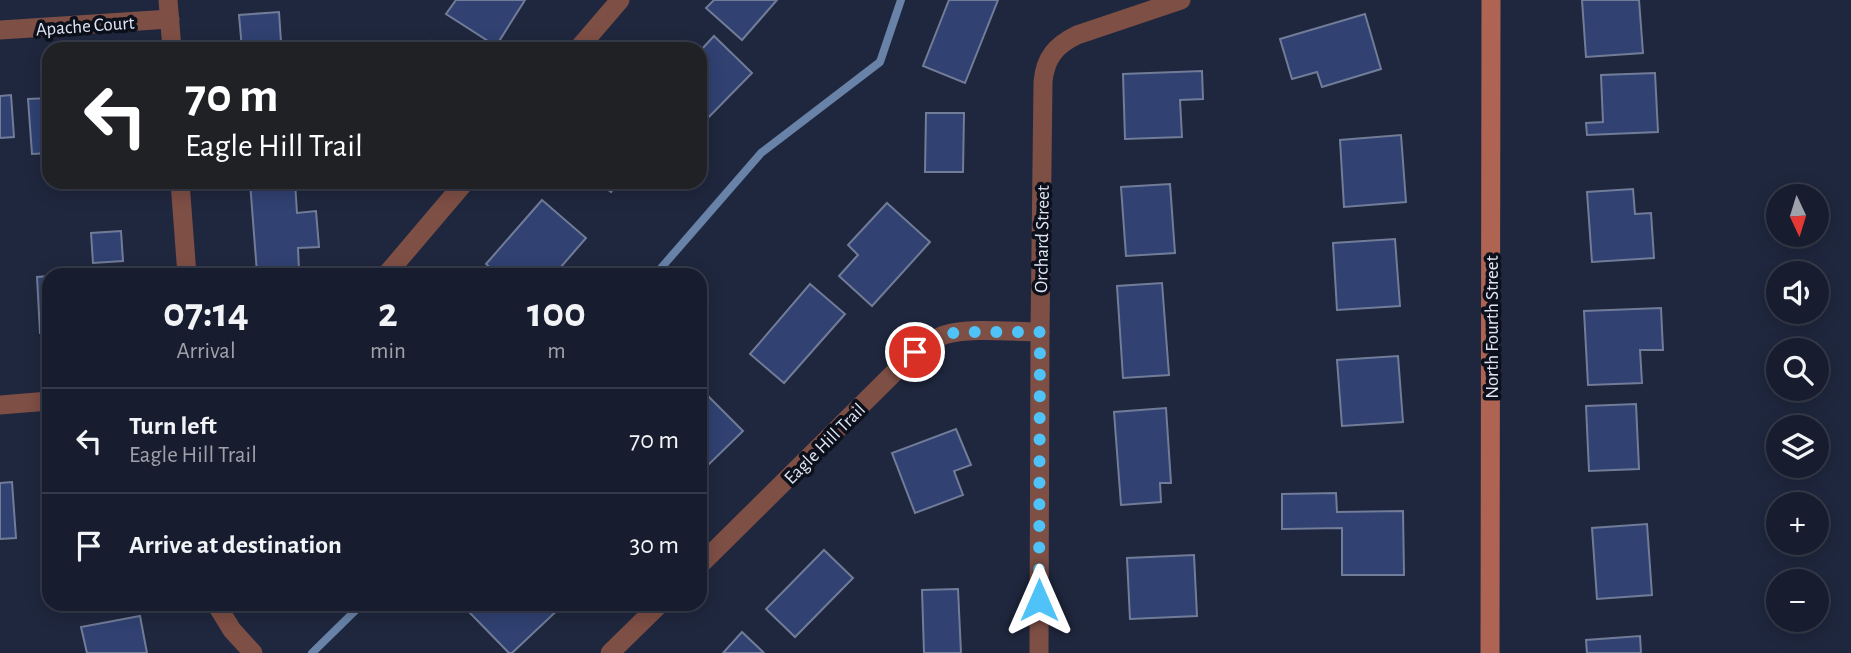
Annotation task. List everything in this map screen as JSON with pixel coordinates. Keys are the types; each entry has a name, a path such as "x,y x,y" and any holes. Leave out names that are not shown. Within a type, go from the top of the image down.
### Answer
{"main road":[{"name":"North Fourth Street","path":"1490,653 1491,0"}],"street":[{"path":"584,42 620,0"},
{"name":"Orchard Street","path":"1039,653 1043,82 1047,62 1058,46 1077,35 1181,0"},
{"path":"169,10 171,42"},
{"name":"Apache Court","path":"0,30 169,10"},
{"path":"181,189 186,268"},
{"path":"392,268 459,189"},
{"name":"Eagle Hill Trail","path":"707,558 915,352 928,343 957,332 1040,332"},
{"path":"0,405 42,402"},
{"path":"220,611 232,630 253,653"},
{"path":"610,653 653,611"}],"building":[{"path":"456,0 525,0 499,42 490,42 446,14"},
{"path":"714,0 777,0 742,40 706,8"},
{"path":"949,0 998,0 965,83 923,66"},
{"path":"1582,0 1639,0 1643,53 1586,57"},
{"path":"279,12 281,42 241,42 239,15"},
{"path":"1365,14 1381,69 1322,87 1317,72 1292,79 1280,39"},
{"path":"714,36 752,73 707,119 707,44"},
{"path":"1202,71 1203,99 1180,100 1182,137 1125,139 1123,74"},
{"path":"1655,73 1658,132 1587,135 1586,123 1603,122 1601,75"},
{"path":"11,95 14,137 0,138 0,96"},
{"path":"42,98 42,153 32,154 28,99"},
{"path":"926,113 964,113 963,172 925,172"},
{"path":"1401,135 1406,202 1344,207 1340,140"},
{"path":"1170,184 1175,253 1126,256 1121,187"},
{"path":"251,189 295,189 297,213 316,211 319,247 298,248 299,268 257,268"},
{"path":"1633,189 1635,214 1651,213 1654,258 1592,262 1587,192"},
{"path":"542,200 586,238 560,268 491,268 486,264"},
{"path":"887,203 930,242 872,306 839,276 858,255 848,245"},
{"path":"121,231 123,261 93,263 91,233"},
{"path":"1395,239 1400,306 1337,310 1333,243"},
{"path":"37,277 42,277 40,333"},
{"path":"1162,283 1169,375 1123,378 1117,286"},
{"path":"810,284 845,314 784,383 750,354"},
{"path":"1661,308 1663,350 1640,350 1642,383 1588,385 1584,311"},
{"path":"1398,356 1403,422 1342,426 1337,360"},
{"path":"707,395 743,431 707,466"},
{"path":"1636,404 1639,469 1589,471 1586,406"},
{"path":"1166,408 1171,483 1160,483 1161,502 1121,505 1114,412"},
{"path":"956,429 971,465 954,471 963,495 915,513 892,453"},
{"path":"12,482 16,538 0,539 0,483"},
{"path":"1336,493 1337,512 1403,511 1404,575 1342,575 1342,528 1282,529 1282,494"},
{"path":"1647,524 1652,595 1597,599 1592,528"},
{"path":"824,550 853,578 795,637 766,609"},
{"path":"1194,555 1197,616 1130,619 1127,558"},
{"path":"958,589 961,653 924,653 922,590"},
{"path":"472,611 557,611 512,653 470,613"},
{"path":"140,616 147,653 87,653 81,627"},
{"path":"742,632 764,653 723,653"},
{"path":"1640,636 1641,653 1587,653 1586,640"}],"waterway":[{"path":"661,268 761,153 880,62 901,0"},
{"path":"312,653 355,611"}],"route":[{"path":"915,352 949,333 1040,332 1039,600"}]}
